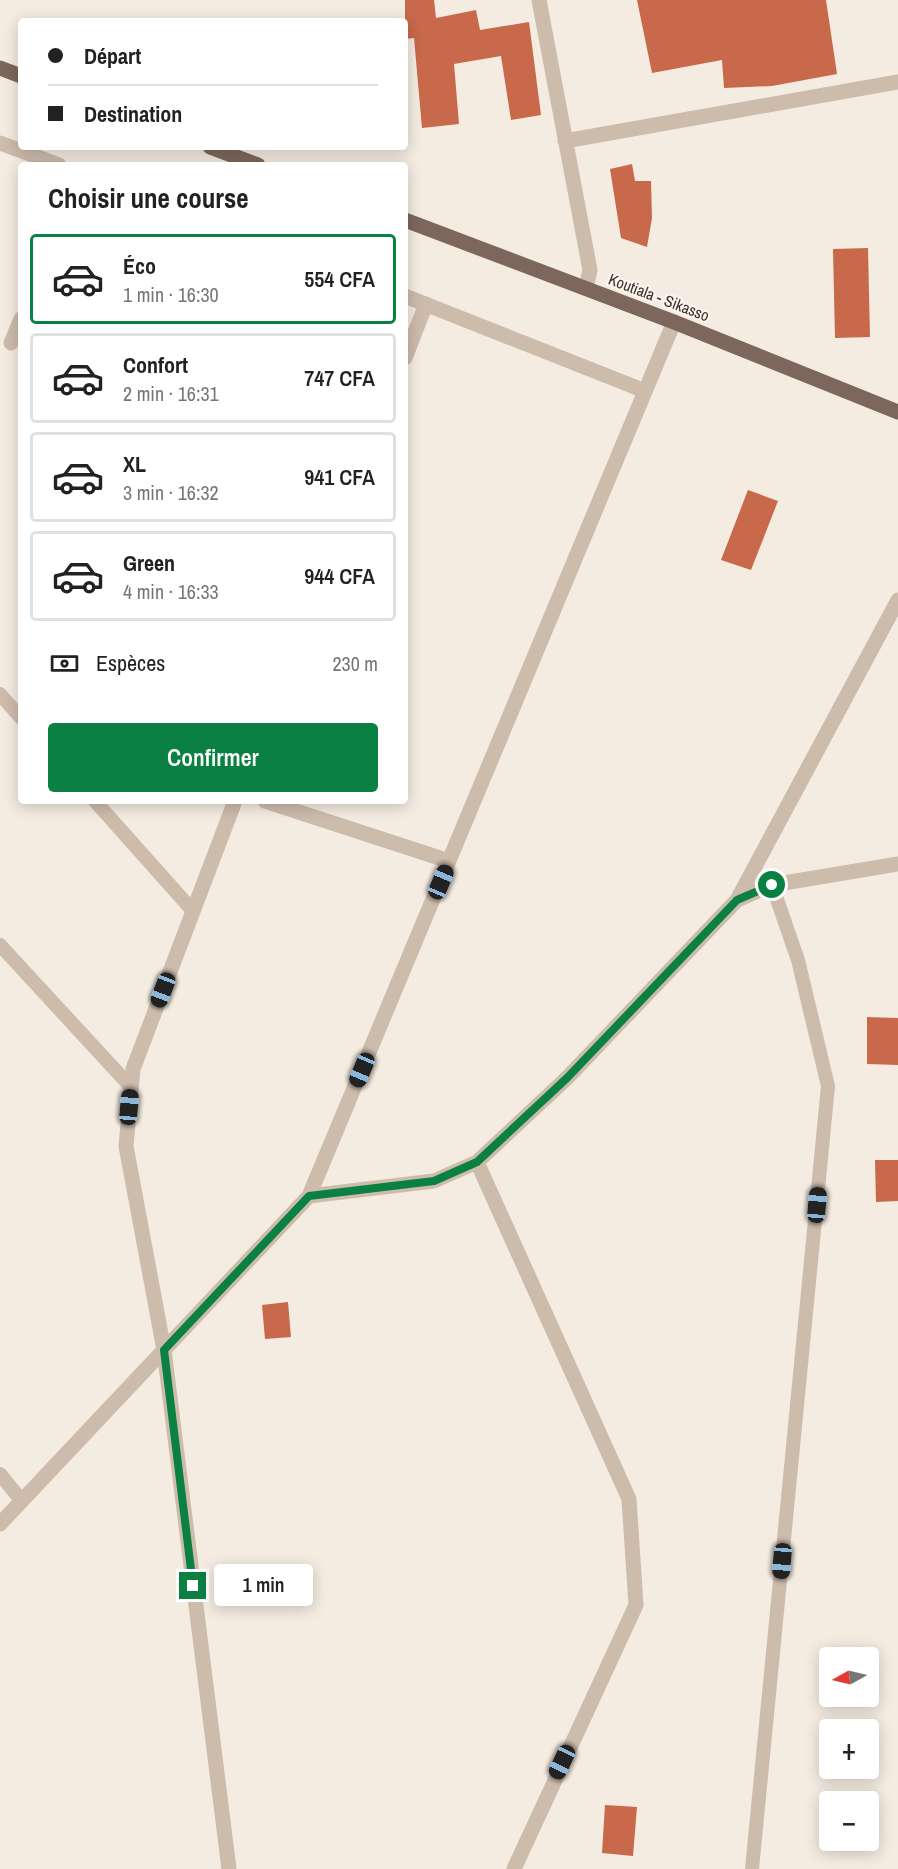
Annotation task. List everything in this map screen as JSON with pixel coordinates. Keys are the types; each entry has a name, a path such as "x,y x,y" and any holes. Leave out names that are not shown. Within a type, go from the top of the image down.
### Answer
{"main road":[{"path":"0,69 18,75"},
{"path":"218,150 250,162"},
{"name":"Koutiala - Sikasso","path":"408,221 674,322 898,412"}],"street":[{"path":"539,0 590,270 586,288"},
{"path":"565,141 898,82"},
{"path":"0,143 18,150"},
{"path":"19,150 51,162"},
{"path":"408,297 645,391"},
{"path":"408,350 426,304"},
{"path":"0,1524 309,1196 674,322"},
{"path":"11,343 18,326"},
{"path":"309,1196 434,1181 477,1162 567,1078 737,900 898,600"},
{"path":"229,1869 164,1350 126,1146 133,1069 234,804"},
{"path":"275,804 450,861"},
{"path":"737,900 772,885 898,864"},
{"path":"477,1162 629,1499 636,1605 514,1869"}],"lane":[{"path":"0,694 18,715"},
{"path":"98,804 194,911"},
{"path":"752,1869 828,1086 798,960 772,885"},
{"path":"0,945 131,1087"},
{"path":"0,1474 21,1500"}],"building":[{"path":"405,0 434,0 436,18 476,10 480,30 529,22 541,115 511,120 501,56 454,64 459,124 422,128 414,38 408,39 408,18 405,18"},
{"path":"637,0 826,0 837,74 772,86 724,88 722,60 652,73"},
{"path":"632,164 635,181 651,181 652,218 647,247 621,238 610,169"},
{"path":"868,248 870,337 835,338 833,249"},
{"path":"748,490 778,501 751,570 721,560"},
{"path":"867,1017 898,1018 898,1065 867,1064"},
{"path":"875,1160 898,1160 898,1201 876,1202"},
{"path":"288,1302 291,1337 265,1339 262,1305"},
{"path":"605,1805 637,1807 633,1856 602,1853"}],"route":[{"path":"193,1586 164,1350 309,1196 434,1181 477,1162 567,1078 737,900 772,885"}]}
